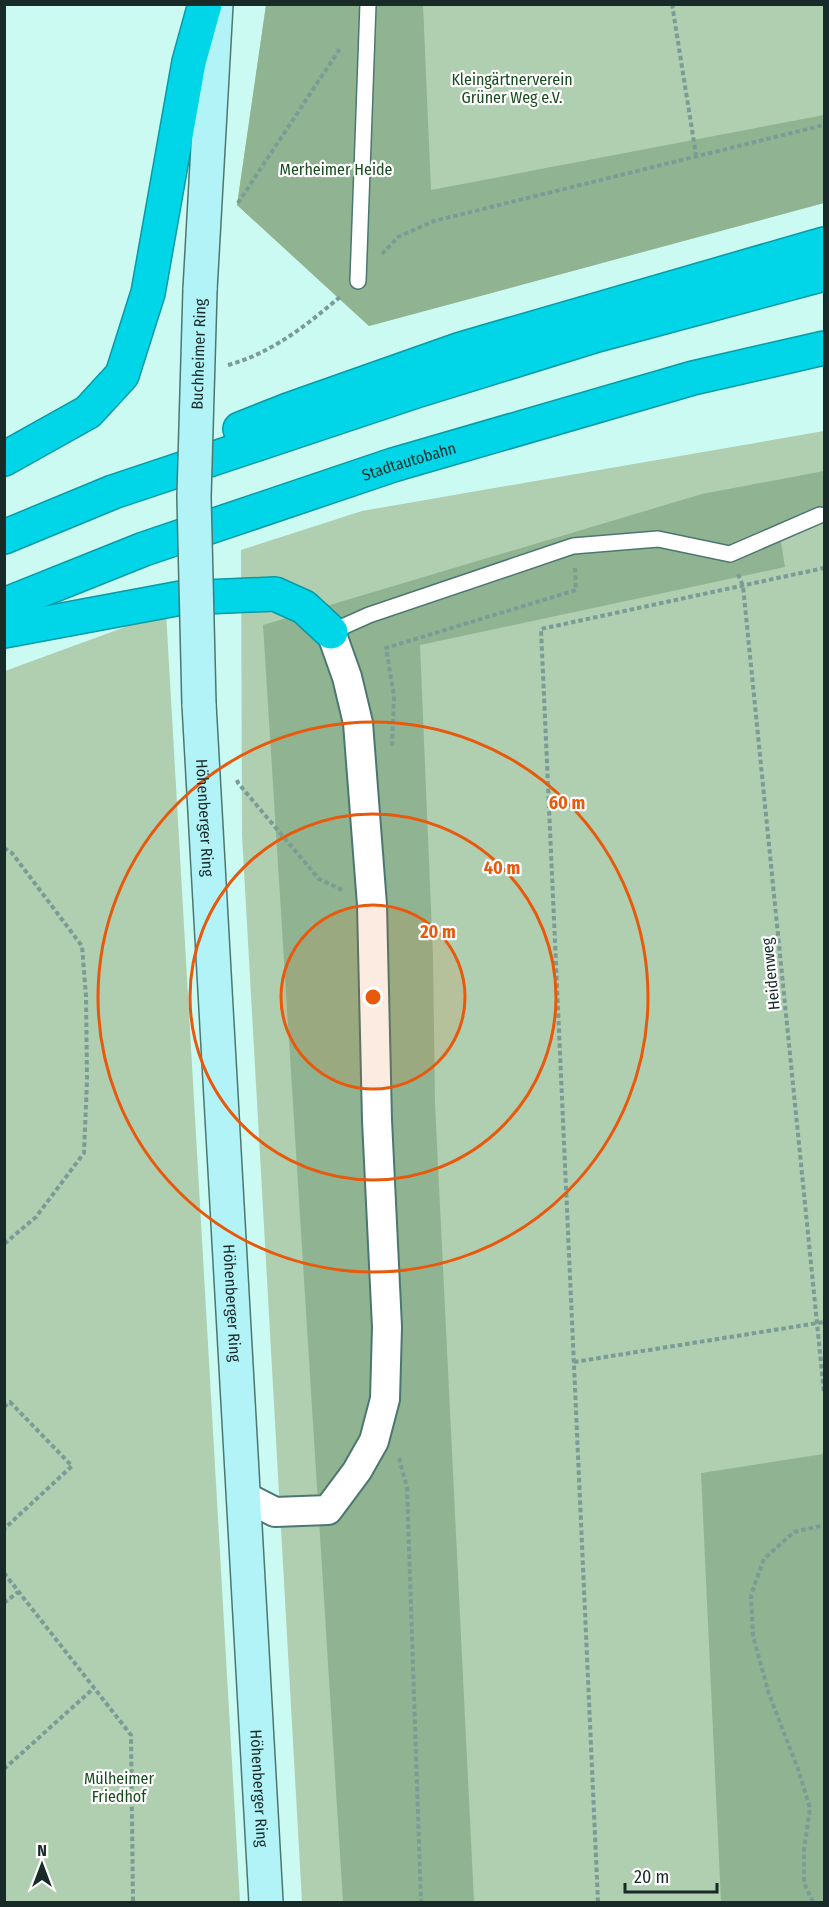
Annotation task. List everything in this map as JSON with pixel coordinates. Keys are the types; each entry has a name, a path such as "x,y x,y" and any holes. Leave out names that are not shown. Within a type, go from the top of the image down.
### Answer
{"highway":[{"path":"4,459 88,412 122,375 148,293 189,62 205,4"},
{"path":"113,492 154,463 288,410 461,349 825,244"},
{"path":"4,537 113,492 416,391 597,335 765,288 825,274"},
{"name":"Stadtautobahn","path":"4,605 144,549 393,465 693,378 825,348"},
{"path":"4,631 181,598 275,594 304,607 331,632"}],"street":[{"name":"Buchheimer Ring","path":"199,704 194,497 200,290 216,4"},
{"path":"244,1496 275,1512 328,1510 357,1471 374,1441 384,1399 387,1327 377,1120 372,905 358,723 347,677 331,632"},
{"name":"Höhenberger Ring","path":"199,704 266,1902"}],"lane":[{"path":"358,281 368,4"},
{"path":"331,632 369,615 573,546 658,539 730,554 820,515"}],"path":[{"path":"672,4 696,155"},
{"path":"237,205 341,49 342,38"},
{"path":"227,365 261,352 288,338 358,281 398,237 434,221 825,125"},
{"path":"392,752 394,696 386,648 576,590 573,546"},
{"name":"Heidenweg","path":"730,554 742,586 825,1393"},
{"path":"598,1902 541,629 825,568"},
{"path":"236,772 238,783 319,879 372,905"},
{"path":"4,848 12,853 82,946 86,996 87,1080 84,1153 36,1217 4,1244"},
{"path":"574,1362 825,1322"},
{"path":"4,1407 10,1402 72,1466 4,1529"},
{"path":"398,1455 407,1488 422,1902"},
{"path":"813,1902 804,1883 804,1849 810,1808 798,1769 769,1694 753,1636 751,1595 764,1559 794,1532 825,1525"},
{"path":"4,1573 131,1735 133,1902"},
{"path":"4,1603 18,1592"},
{"path":"4,1769 94,1688"}],"green space":[{"name":"Merheimer Heide","path":"266,5 824,5 824,203 369,326 237,205"},
{"name":"Merheimer Heide","path":"266,5 423,5 431,190 824,115 824,203 369,326 237,205"},
{"path":"824,431 824,1902 302,1902 242,835 241,550 362,511"},
{"path":"824,471 824,520 780,536 785,567 420,645 433,957 435,1104 474,1902 343,1902 263,625 702,494"},
{"name":"Mülheimer Friedhof","path":"166,612 240,1902 5,1902 5,671"},
{"path":"824,1454 824,1902 721,1902 701,1473"}],"park label":[{"name":"Kleingärtnerverein Grüner Weg e.V.","path":"512,88"}]}
